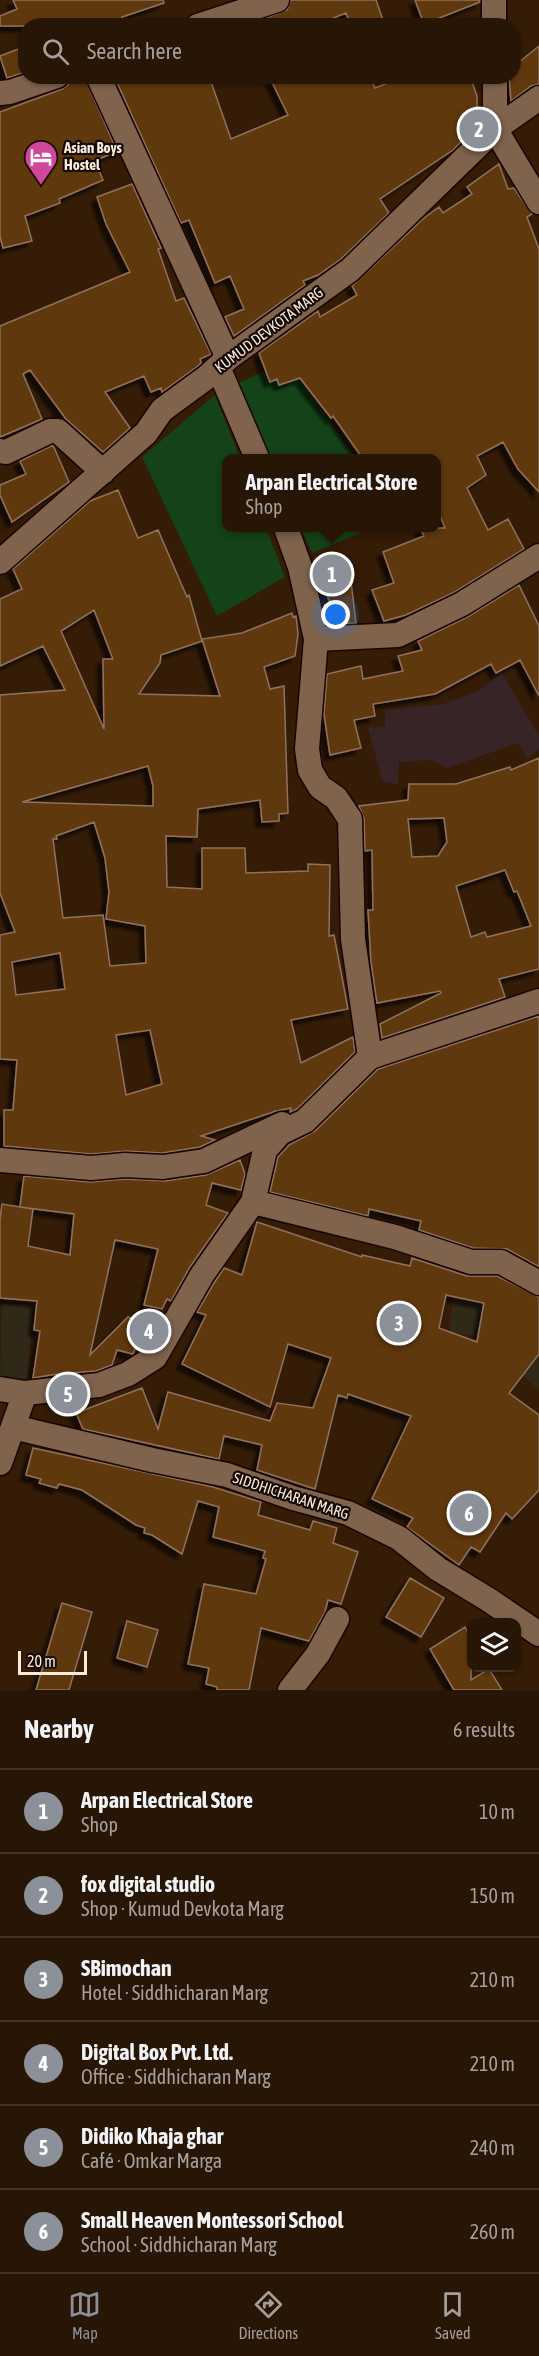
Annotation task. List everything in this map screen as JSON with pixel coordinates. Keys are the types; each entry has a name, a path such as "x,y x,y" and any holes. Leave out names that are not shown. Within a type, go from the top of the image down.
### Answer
{"street":[{"path":"222,18 277,0"},
{"path":"494,0 494,18"},
{"path":"0,93 10,93 35,84"},
{"path":"101,84 223,362 255,454"},
{"path":"495,84 495,129 539,202"},
{"name":"KUMUD DEVKOTA MARG","path":"0,562 146,433 162,410 223,362 350,270 495,129 539,98"},
{"path":"0,451 6,452 50,431 58,431 103,472"},
{"path":"287,532 300,567 316,639 307,749 309,770 320,787 336,798 350,819 354,939 370,1057"},
{"path":"316,639 398,635 462,604 539,556"},
{"path":"0,1389 25,1393 99,1385 128,1374 155,1357 202,1275 253,1202 265,1150 280,1133 305,1121 370,1057 539,1001"},
{"path":"0,1160 91,1168 125,1165 163,1167 204,1161 277,1125 305,1121"},
{"path":"253,1202 395,1237 471,1262 501,1262 539,1283"},
{"path":"0,1463 25,1393"},
{"name":"SIDDHICHARAN MARG","path":"13,1427 227,1475 293,1498 348,1513 399,1538 438,1569 539,1634"},
{"path":"290,1690 318,1654 337,1619"}],"shaded area":[{"path":"502,673 539,736 539,749 527,758 518,743 447,768 432,760 399,762 398,784 383,782 368,728 385,726 385,710 443,704 478,691"},
{"path":"461,1266 514,1277 539,1294 539,1390 516,1370 501,1349 470,1335 450,1332 450,1318"},
{"path":"2,1304 33,1305 27,1381 0,1379"}],"green space":[{"path":"287,361 353,454 265,454 232,386"},
{"path":"215,395 238,454 222,454 222,532 268,532 285,577 217,616 142,457"},
{"path":"302,532 362,532 313,553"}],"building":[{"path":"13,0 163,0 164,3 122,18 18,18 18,26 0,26 0,16 17,9"},
{"path":"291,0 376,0 382,18 348,18 346,13 333,18 266,18 287,10"},
{"path":"415,0 480,0 480,2 439,18 422,18"},
{"path":"539,46 539,84 531,86 511,101 510,84 521,84 521,61"},
{"path":"18,49 18,75 7,78 0,56"},
{"path":"88,84 117,151 95,161 103,180 59,199 60,203 25,216 32,241 3,248 0,236 0,112 68,85"},
{"path":"118,84 212,84 231,139 288,115 273,84 373,84 375,88 385,84 473,84 477,96 477,126 453,150 380,199 389,213 341,259 318,275 303,281 305,285 234,336 225,317 244,309 230,276 215,283 189,220 181,223"},
{"path":"499,164 508,189 514,188 532,214 527,217 539,249 539,492 518,469 503,442 477,456 486,475 467,488 488,530 508,519 524,549 455,592 406,615 384,621 372,590 394,583 383,552 424,536 422,532 441,532 441,528 445,528 441,518 441,454 360,454 333,416 331,418 300,378 279,385 277,379 270,382 259,353 318,311 320,317 357,295 352,286 424,218 439,207 443,213 472,194 467,187"},
{"path":"132,184 161,248 158,249 176,301 184,298 211,354 200,359 201,363 198,366 162,392 161,388 151,392 144,376 105,392 130,428 103,452 66,419 30,370 23,374 42,419 0,437 0,326 130,272 106,224 97,197"},
{"path":"53,445 69,482 12,522 0,495 0,485 26,474 20,461"},
{"path":"118,490 138,538 158,530 187,597 189,595 202,641 161,655 160,663 139,694 220,696 202,639 242,633 292,613 293,617 296,616 298,634 295,656 264,667 270,689 284,686 288,813 279,814 279,821 262,822 260,800 198,809 197,837 166,836 167,887 202,889 202,848 245,848 246,873 308,871 308,864 330,865 329,936 334,935 348,1009 291,1020 301,1063 353,1037 355,1052 297,1109 290,1112 291,1108 276,1111 201,1136 215,1140 200,1147 162,1153 126,1151 91,1154 4,1146 4,1110 13,1110 17,1060 0,1059 0,935 15,932 0,893 0,695 65,690 43,646 0,666 0,599 22,589 13,569 90,501","holes":["94,610 113,659 103,659 104,729 61,631","148,766 153,786 153,806 22,802","94,822 105,858 109,892 106,919 145,926 146,963 110,966 103,915 63,918 53,839 57,839 56,836","60,953 65,989 16,995 12,962","150,1030 162,1084 126,1095 116,1035"]},
{"path":"349,565 356,623 332,624 325,605 330,603 320,575"},
{"path":"519,585 539,626 539,696 520,660 496,673 491,664 435,694 373,704 375,716 354,720 361,748 330,755 324,714 327,674 361,666 363,679 403,671 398,656 422,650 418,641 469,616"},
{"path":"539,758 539,969 499,979 505,997 382,1038 380,1024 441,993 440,991 377,1003 371,962 368,910 373,910 372,850 365,851 364,819 359,806 408,800 409,784 456,784 510,767 511,770","holes":["444,818 447,842 438,856 412,857 408,819","505,870 514,892 517,891 531,926 487,937 485,932 471,937 456,886"]},
{"path":"539,1016 539,1267 507,1249 473,1248 419,1230 421,1221 369,1209 368,1216 270,1192 278,1157 289,1145 315,1131 378,1069"},
{"path":"240,1160 245,1174 241,1190 212,1183 206,1205 228,1213 190,1267 171,1301 167,1299 162,1309 144,1305 158,1249 115,1240 90,1355 128,1317 145,1324 133,1354 117,1350 112,1365 96,1371 33,1378 40,1331 34,1330 37,1301 0,1298 2,1204 20,1207 24,1176 90,1182 125,1179 165,1181 206,1175","holes":["23,1207 74,1214 70,1255 28,1246 33,1209"]},
{"path":"257,1222 362,1257 362,1255 410,1266 412,1258 467,1276 497,1276 539,1297 539,1354 509,1393 539,1415 539,1490 512,1519 506,1513 480,1552 471,1547 459,1565 407,1527 413,1518 372,1499 411,1416 348,1394 347,1398 338,1395 315,1489 257,1470 262,1445 224,1436 219,1459 83,1429 76,1413 142,1388 158,1429 168,1392 270,1421 277,1403 313,1408 331,1358 288,1344 270,1407 182,1364 206,1315 197,1312 224,1268 242,1275","holes":["446,1295 484,1303 477,1342 439,1328"]},
{"path":"33,1448 213,1487 261,1502 258,1515 310,1530 313,1521 337,1528 333,1543 358,1552 341,1604 328,1600 325,1612 309,1641 261,1628 249,1690 217,1690 217,1687 206,1684 209,1668 188,1664 204,1584 256,1594 266,1559 263,1558 265,1551 213,1537 219,1507 198,1501 182,1554 152,1535 144,1533 145,1528 136,1525 82,1490 59,1484 57,1488 39,1483 41,1479 26,1475"},
{"path":"410,1578 444,1598 421,1637 386,1617"},
{"path":"62,1603 92,1612 69,1690 36,1690"},
{"path":"127,1621 158,1630 147,1667 117,1658"},
{"path":"465,1627 467,1631 467,1672 471,1672 471,1680 484,1672 491,1672 502,1690 454,1690 430,1649"}],"place":[{"name":"fox digital studio","path":"479,129"},
{"name":"Asian Boys Hostel","path":"41,186"},
{"name":"Arpan Electrical Store","path":"332,574"},
{"name":"SBimochan","path":"399,1323"},
{"name":"Digital Box Pvt. Ltd.","path":"149,1331"},
{"name":"Didiko Khaja ghar","path":"68,1394"},
{"name":"Small Heaven Montessori School","path":"469,1513"}]}
